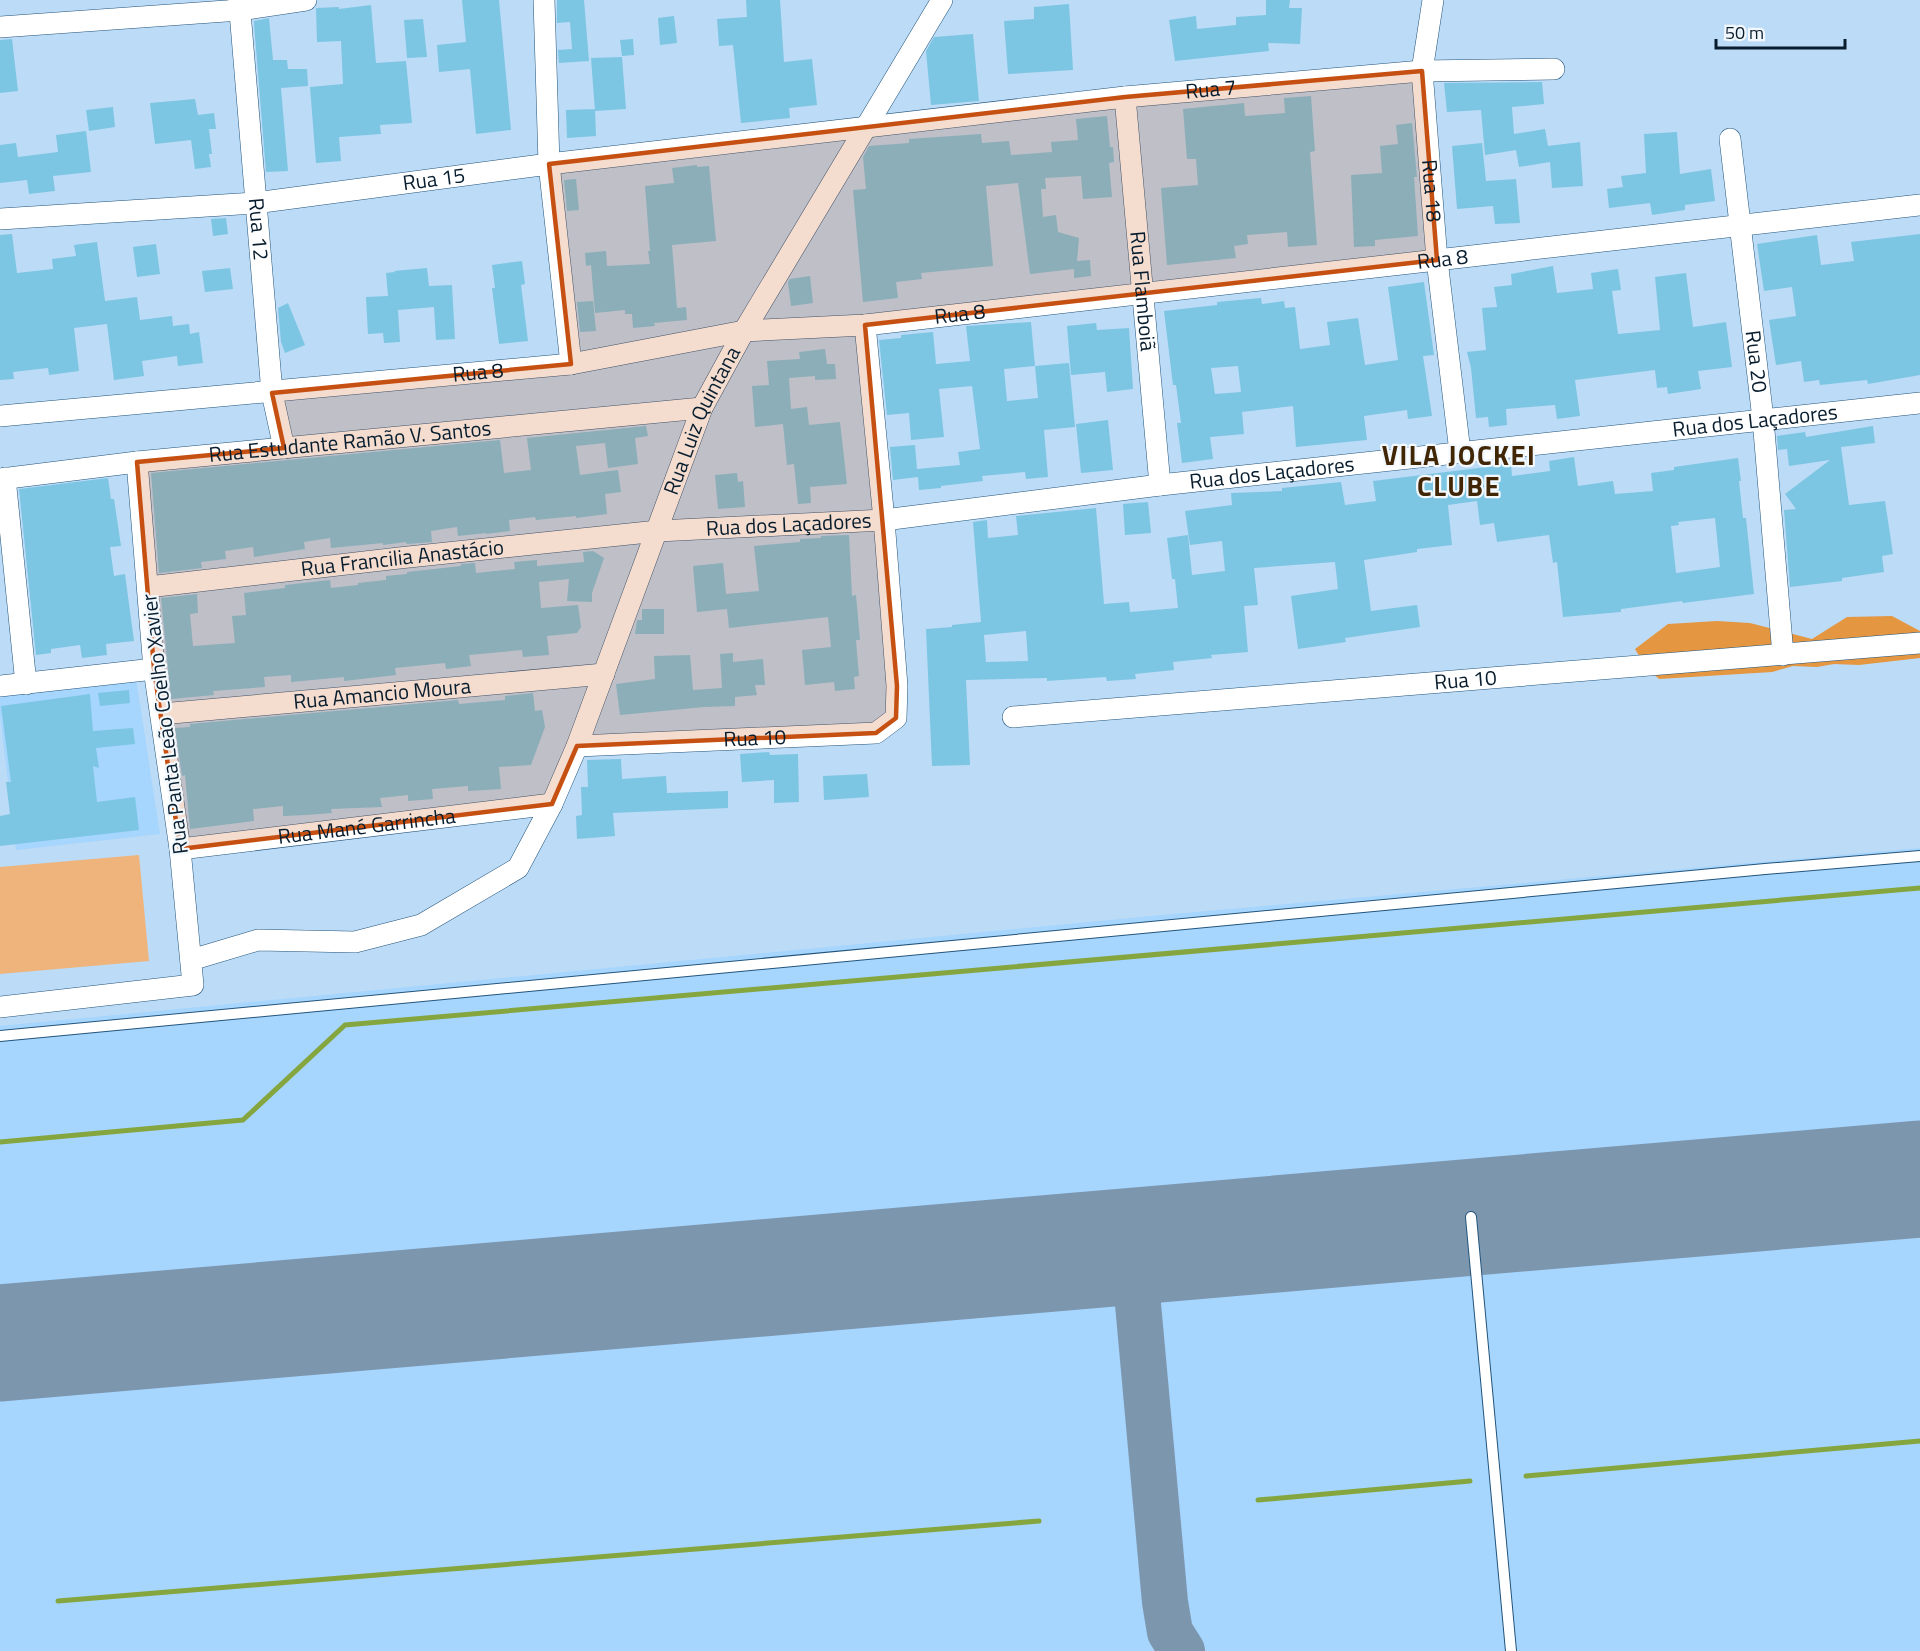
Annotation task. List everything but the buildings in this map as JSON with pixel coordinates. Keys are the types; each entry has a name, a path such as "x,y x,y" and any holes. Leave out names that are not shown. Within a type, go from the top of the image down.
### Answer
{"street":[{"path":"0,27 306,0"},
{"path":"544,0 549,164 571,364"},
{"name":"Rua Luiz Quintana","path":"191,960 258,940 355,942 421,925 518,868 552,804 577,746 702,408 744,331 942,0"},
{"name":"Rua 18","path":"1433,0 1422,71 1437,260 1460,452"},
{"name":"Rua 12","path":"240,5 272,393 284,448"},
{"name":"Rua 7","path":"868,125 1125,97 1422,71 1554,69"},
{"name":"Rua Flamboiã","path":"1125,97 1160,486"},
{"name":"Rua 15","path":"0,219 255,203 868,125"},
{"name":"Rua 20","path":"1730,139 1763,419 1783,655"},
{"name":"Rua 8","path":"0,416 571,364 744,331 865,325 1920,205"},
{"path":"865,325 884,520"},
{"name":"Rua dos Laçadores","path":"658,531 884,520 1460,452 1920,403"},
{"name":"Rua Estudante Ramão V. Santos","path":"2,478 137,462 702,408"},
{"name":"Rua Panta Leão Coelho Xavier","path":"0,1008 193,985 180,849 154,669 137,462"},
{"path":"2,478 26,684"},
{"name":"Rua 10","path":"577,746 876,733 896,718 897,686 884,520"},
{"name":"Rua Francilia Anastácio","path":"148,587 658,531"},
{"name":"Rua 10","path":"1013,717 1920,643"},
{"path":"0,686 154,669"},
{"name":"Rua Amancio Moura","path":"161,714 604,674"},
{"name":"Rua Mané Garrincha","path":"180,849 552,804"}],"lane":[{"path":"0,1036 1920,856"},
{"path":"1471,1217 1511,1651"}],"highlighted area":[{"path":"1422,71 1437,260 865,325 897,686 896,718 876,733 577,746 552,804 180,849 154,669 137,462 284,448 272,393 571,364 549,164 1125,97"}],"shaded area":[{"path":"1892,616 1920,631 1920,658 1859,665 1793,666 1772,672 1659,679 1645,666 1635,649 1668,624 1717,621 1750,623 1812,639 1847,617"},
{"path":"136,678 160,834 16,850 0,715 0,693"},
{"path":"1920,848 1920,1651 0,1651 0,1026 1162,915"},
{"path":"139,855 149,961 0,974 0,867"}],"waterway":[{"path":"0,1142 243,1120 345,1025 1920,888"},
{"path":"1526,1476 1920,1441"},
{"path":"1258,1500 1470,1481"},
{"path":"58,1601 1039,1521"}],"taxiway":[{"path":"1137,1293 1151,1262 1163,1251 1179,1242"},
{"path":"1093,1250 1121,1265 1126,1270 1137,1293 1165,1602 1170,1632 1182,1651"}],"runway":[{"path":"0,1343 1920,1179"}],"district":[{"name":"VILA JOCKEI CLUBE","path":"1459,472"}]}
